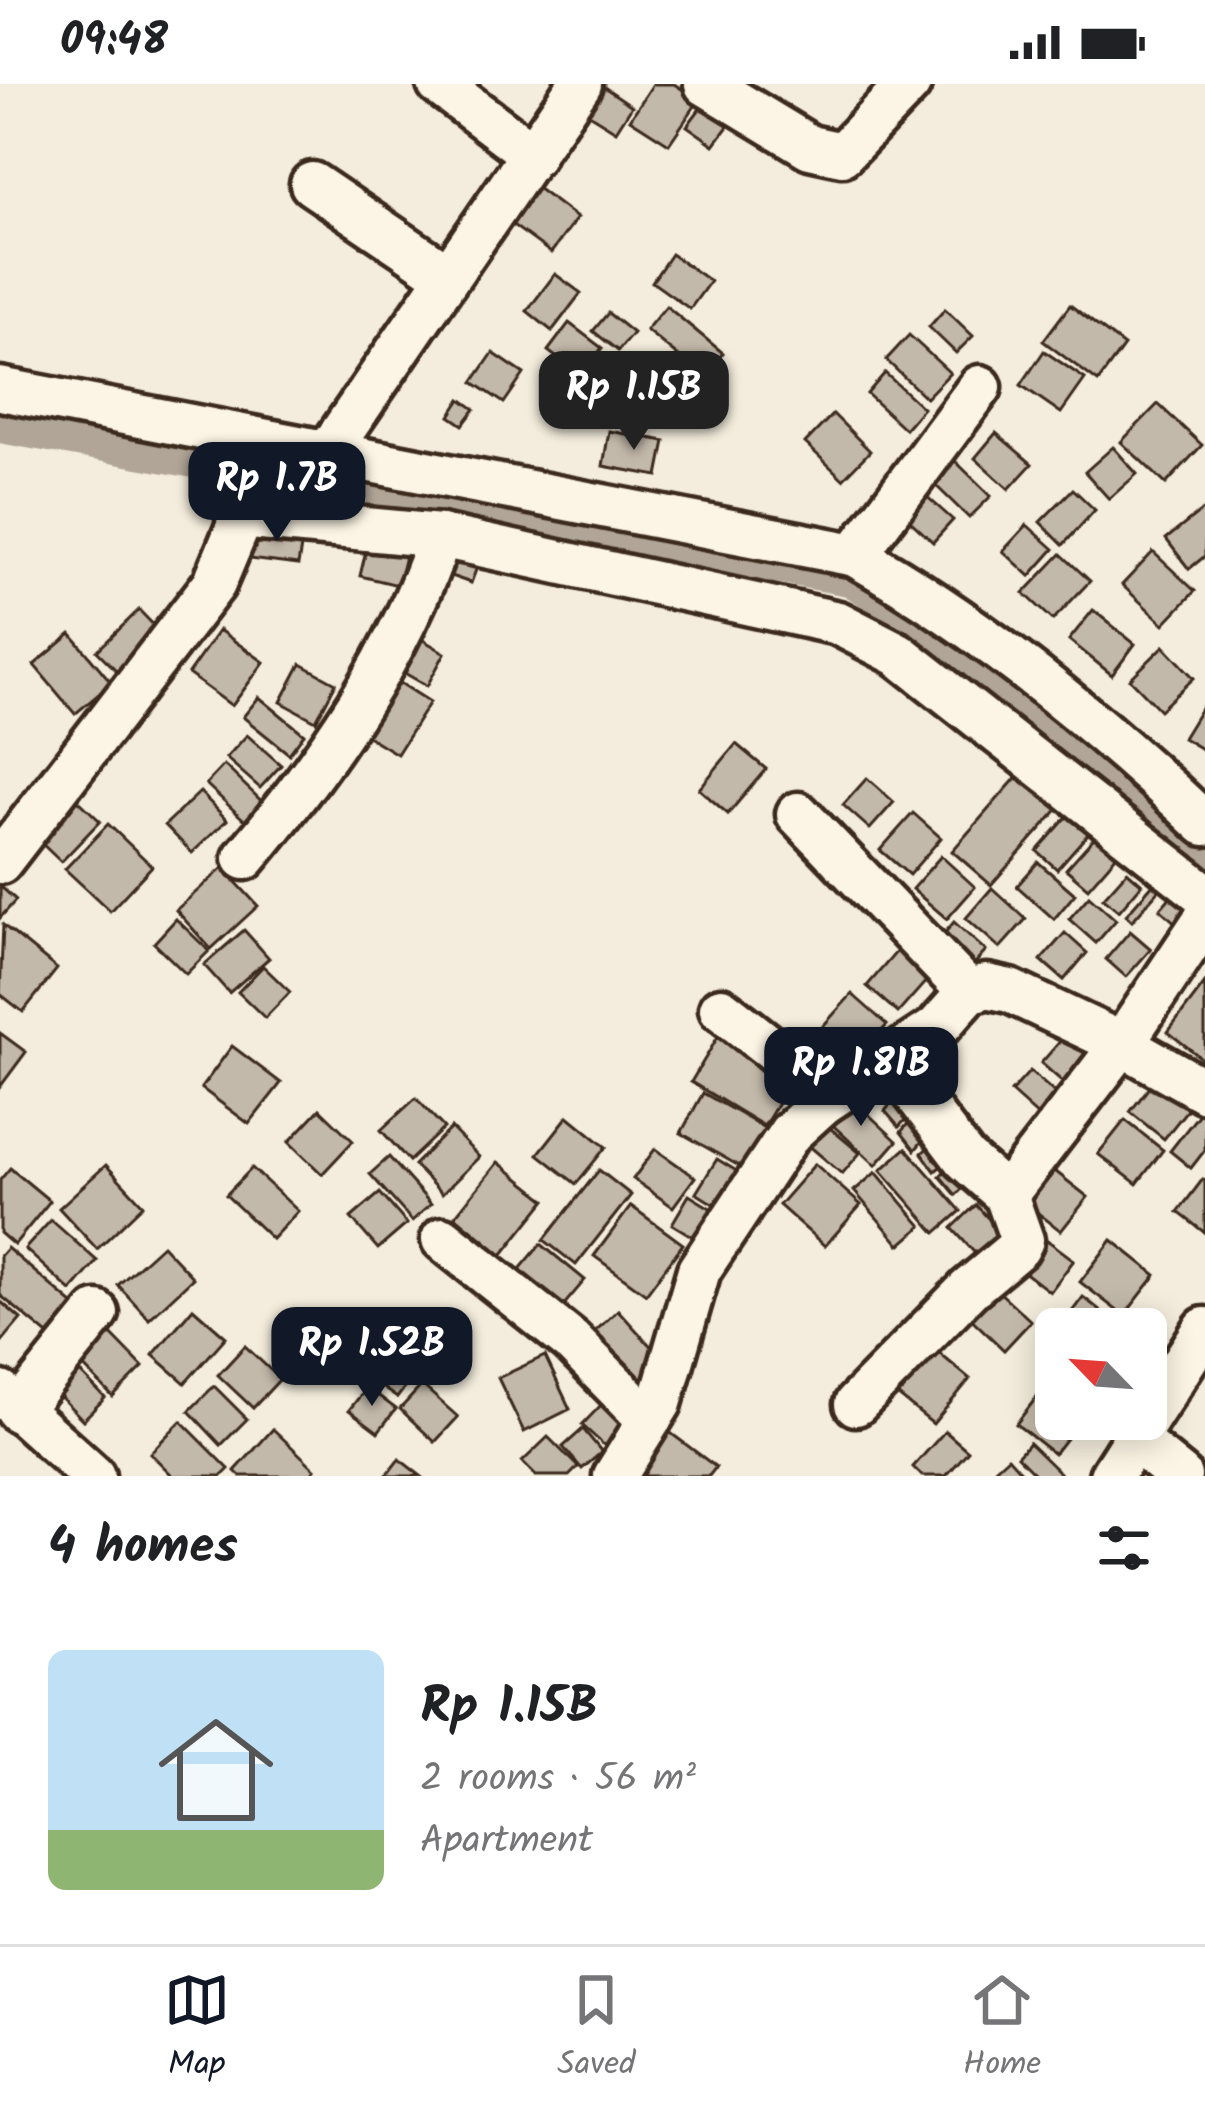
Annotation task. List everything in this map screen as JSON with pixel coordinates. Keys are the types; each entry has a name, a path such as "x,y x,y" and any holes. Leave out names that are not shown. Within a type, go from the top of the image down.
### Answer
{"street":[{"path":"439,84 532,155"},
{"path":"0,862 214,584 256,483 329,451 580,84"},
{"path":"706,84 810,147 842,154 909,84"},
{"path":"312,184 448,276"},
{"path":"855,555 980,387"},
{"path":"0,389 256,483 440,536 838,623 898,654 1205,895"},
{"path":"329,451 855,555 940,603 1139,761 1205,824"},
{"path":"245,859 303,790 382,666 440,536"},
{"path":"798,814 969,992"},
{"path":"1006,1195 1121,1044 1205,920"},
{"path":"615,1476 659,1402 699,1270 790,1133 823,1103 938,1028 969,992 987,986 1010,991 1205,1091"},
{"path":"722,1010 794,1066 823,1103"},
{"path":"856,1404 1022,1240 1006,1195 965,1159 890,1060"},
{"path":"443,1238 571,1341 649,1420"},
{"path":"93,1476 9,1402 97,1313"},
{"path":"1111,1476 1138,1442 1205,1329"},
{"path":"1138,1442 1180,1476"}],"building":[{"path":"653,84 674,84 699,100 669,144 630,119"},
{"path":"604,87 632,106 616,131 587,113"},
{"path":"705,102 732,121 714,145 687,126"},
{"path":"525,179 577,218 551,253 499,215"},
{"path":"671,254 710,281 690,309 652,282"},
{"path":"555,274 581,293 552,331 527,311"},
{"path":"1070,305 1124,346 1098,382 1043,341"},
{"path":"666,306 723,353 703,377 646,330"},
{"path":"945,309 973,336 956,353 929,327"},
{"path":"608,313 633,333 618,351 593,331"},
{"path":"569,323 602,348 581,376 548,351"},
{"path":"909,335 950,373 926,398 886,360"},
{"path":"1044,351 1085,379 1061,413 1021,385"},
{"path":"493,353 524,374 504,403 473,382"},
{"path":"885,373 923,408 905,429 867,394"},
{"path":"461,399 475,409 463,425 450,416"},
{"path":"1158,404 1202,445 1166,484 1121,442"},
{"path":"833,414 870,451 843,479 805,443"},
{"path":"609,431 665,441 658,476 603,466"},
{"path":"996,433 1032,464 1009,489 975,458"},
{"path":"1113,447 1137,474 1109,499 1085,472"},
{"path":"946,452 991,496 969,518 925,475"},
{"path":"914,485 953,520 933,542 895,507"},
{"path":"1073,489 1095,510 1063,545 1040,522"},
{"path":"1205,508 1205,556 1189,569 1166,539"},
{"path":"255,522 304,529 298,565 250,559"},
{"path":"1027,525 1054,549 1030,576 1003,551"},
{"path":"370,534 408,543 398,585 360,576"},
{"path":"451,539 483,551 471,583 439,572"},
{"path":"1153,552 1195,591 1164,624 1122,585"},
{"path":"1061,554 1090,581 1053,620 1024,593"},
{"path":"139,610 163,635 121,675 97,651"},
{"path":"1093,610 1135,644 1112,675 1069,640"},
{"path":"219,630 264,662 232,706 188,674"},
{"path":"71,634 112,683 75,714 34,665"},
{"path":"413,634 445,653 427,686 394,667"},
{"path":"1164,646 1194,678 1160,710 1130,679"},
{"path":"301,664 336,683 316,721 281,702"},
{"path":"397,681 430,702 397,754 364,734"},
{"path":"259,697 304,734 289,754 243,717"},
{"path":"1205,702 1205,751 1183,738"},
{"path":"247,735 281,765 260,788 226,758"},
{"path":"736,744 766,769 728,814 699,789"},
{"path":"224,765 276,815 258,833 206,784"},
{"path":"1023,770 1062,805 991,885 952,851"},
{"path":"867,778 894,802 870,829 843,805"},
{"path":"200,792 227,820 192,853 165,825"},
{"path":"78,800 100,821 61,862 39,841"},
{"path":"1074,809 1094,827 1057,869 1037,851"},
{"path":"913,813 941,838 909,875 880,850"},
{"path":"1108,822 1129,841 1088,888 1066,869"},
{"path":"108,824 152,866 110,911 65,869"},
{"path":"941,856 975,887 947,919 912,889"},
{"path":"1038,862 1075,894 1054,919 1017,886"},
{"path":"223,868 258,906 211,949 176,910"},
{"path":"1127,871 1142,884 1119,911 1103,898"},
{"path":"1185,880 1204,898 1179,926 1160,909"},
{"path":"1154,883 1160,889 1132,921 1126,915"},
{"path":"0,886 16,900 0,918"},
{"path":"992,888 1026,919 1000,948 966,918"},
{"path":"1089,896 1116,920 1096,943 1069,919"},
{"path":"176,919 209,951 186,974 154,943"},
{"path":"954,922 986,951 969,970 937,942"},
{"path":"3,925 57,969 23,1012 0,994"},
{"path":"244,930 269,958 229,993 204,965"},
{"path":"1130,931 1151,949 1126,977 1106,959"},
{"path":"1065,933 1087,953 1064,980 1041,960"},
{"path":"903,944 935,971 898,1013 867,986"},
{"path":"263,966 290,992 265,1018 238,992"},
{"path":"1205,983 1205,1061 1168,1032"},
{"path":"852,994 887,1025 858,1057 823,1026"},
{"path":"722,1030 796,1074 764,1126 691,1082"},
{"path":"1069,1031 1094,1053 1066,1085 1041,1063"},
{"path":"0,1033 26,1052 0,1087"},
{"path":"232,1046 281,1083 249,1124 201,1088"},
{"path":"1163,1069 1198,1096 1164,1139 1130,1112"},
{"path":"1030,1071 1057,1095 1039,1117 1011,1092"},
{"path":"703,1093 768,1130 746,1170 681,1133"},
{"path":"847,1094 897,1141 876,1165 825,1118"},
{"path":"897,1096 911,1113 899,1127 885,1111"},
{"path":"416,1098 444,1128 409,1161 381,1130"},
{"path":"1205,1106 1205,1150 1191,1168 1170,1151"},
{"path":"320,1109 353,1141 322,1174 289,1142"},
{"path":"568,1116 606,1147 576,1184 538,1154"},
{"path":"914,1116 928,1134 915,1150 901,1132"},
{"path":"1125,1120 1163,1150 1137,1184 1098,1154"},
{"path":"824,1123 860,1153 842,1174 807,1144"},
{"path":"451,1128 479,1157 442,1194 414,1165"},
{"path":"932,1144 945,1163 935,1171 922,1153"},
{"path":"906,1148 961,1211 936,1233 881,1170"},
{"path":"655,1149 695,1177 673,1207 633,1179"},
{"path":"389,1157 431,1204 412,1221 370,1174"},
{"path":"717,1159 748,1178 728,1213 696,1193"},
{"path":"498,1162 546,1200 502,1255 455,1216"},
{"path":"953,1162 969,1182 956,1195 940,1176"},
{"path":"815,1164 861,1205 825,1246 779,1205"},
{"path":"106,1165 143,1205 97,1249 59,1208"},
{"path":"10,1168 50,1201 14,1245 0,1233 0,1180"},
{"path":"252,1168 298,1211 272,1239 226,1195"},
{"path":"1051,1168 1088,1197 1061,1231 1025,1203"},
{"path":"599,1170 631,1195 576,1265 544,1240"},
{"path":"876,1172 922,1226 900,1245 854,1191"},
{"path":"1205,1180 1205,1233 1178,1212"},
{"path":"380,1193 407,1224 378,1249 351,1218"},
{"path":"689,1195 725,1217 708,1246 672,1224"},
{"path":"976,1205 1008,1240 984,1263 952,1228"},
{"path":"631,1206 683,1244 646,1294 594,1256"},
{"path":"51,1220 97,1261 71,1291 25,1249"},
{"path":"1043,1237 1074,1260 1050,1292 1019,1268"},
{"path":"1112,1240 1156,1275 1130,1308 1114,1308 1080,1282"},
{"path":"541,1244 585,1280 558,1312 515,1275"},
{"path":"162,1245 193,1278 149,1319 118,1285"},
{"path":"7,1248 74,1305 48,1335 0,1295 0,1256"},
{"path":"985,1279 1031,1321 1004,1350 959,1307"},
{"path":"1083,1297 1097,1308 1075,1308"},
{"path":"0,1301 21,1319 0,1344"},
{"path":"193,1308 226,1337 185,1383 153,1355"},
{"path":"618,1310 666,1363 635,1392 587,1339"},
{"path":"105,1328 143,1367 113,1397 75,1358"},
{"path":"245,1346 280,1379 253,1408 218,1375"},
{"path":"934,1349 970,1379 933,1424 897,1395"},
{"path":"394,1355 417,1371 397,1398 374,1382"},
{"path":"545,1356 570,1409 524,1432 498,1378"},
{"path":"74,1366 105,1398 83,1420 51,1387"},
{"path":"422,1385 458,1417 435,1442 400,1409"},
{"path":"214,1386 247,1419 221,1445 189,1411"},
{"path":"367,1387 396,1409 378,1432 349,1410"},
{"path":"1035,1399 1035,1439 1016,1424"},
{"path":"602,1404 627,1427 607,1448 582,1425"},
{"path":"181,1421 229,1469 222,1476 173,1476 150,1453"},
{"path":"273,1429 315,1469 309,1476 240,1476 235,1471"},
{"path":"583,1429 602,1452 582,1469 563,1447"},
{"path":"668,1431 716,1467 709,1476 634,1476"},
{"path":"945,1431 968,1451 946,1476 922,1476 913,1467"},
{"path":"548,1437 578,1467 569,1476 536,1476 522,1462"},
{"path":"1036,1440 1065,1440 1054,1454"},
{"path":"1029,1443 1063,1476 1037,1476 1017,1456"},
{"path":"1008,1457 1025,1476 987,1476"},
{"path":"399,1459 421,1476 386,1476"}],"waterway":[{"path":"0,428 849,581 941,637 1205,855"}]}
